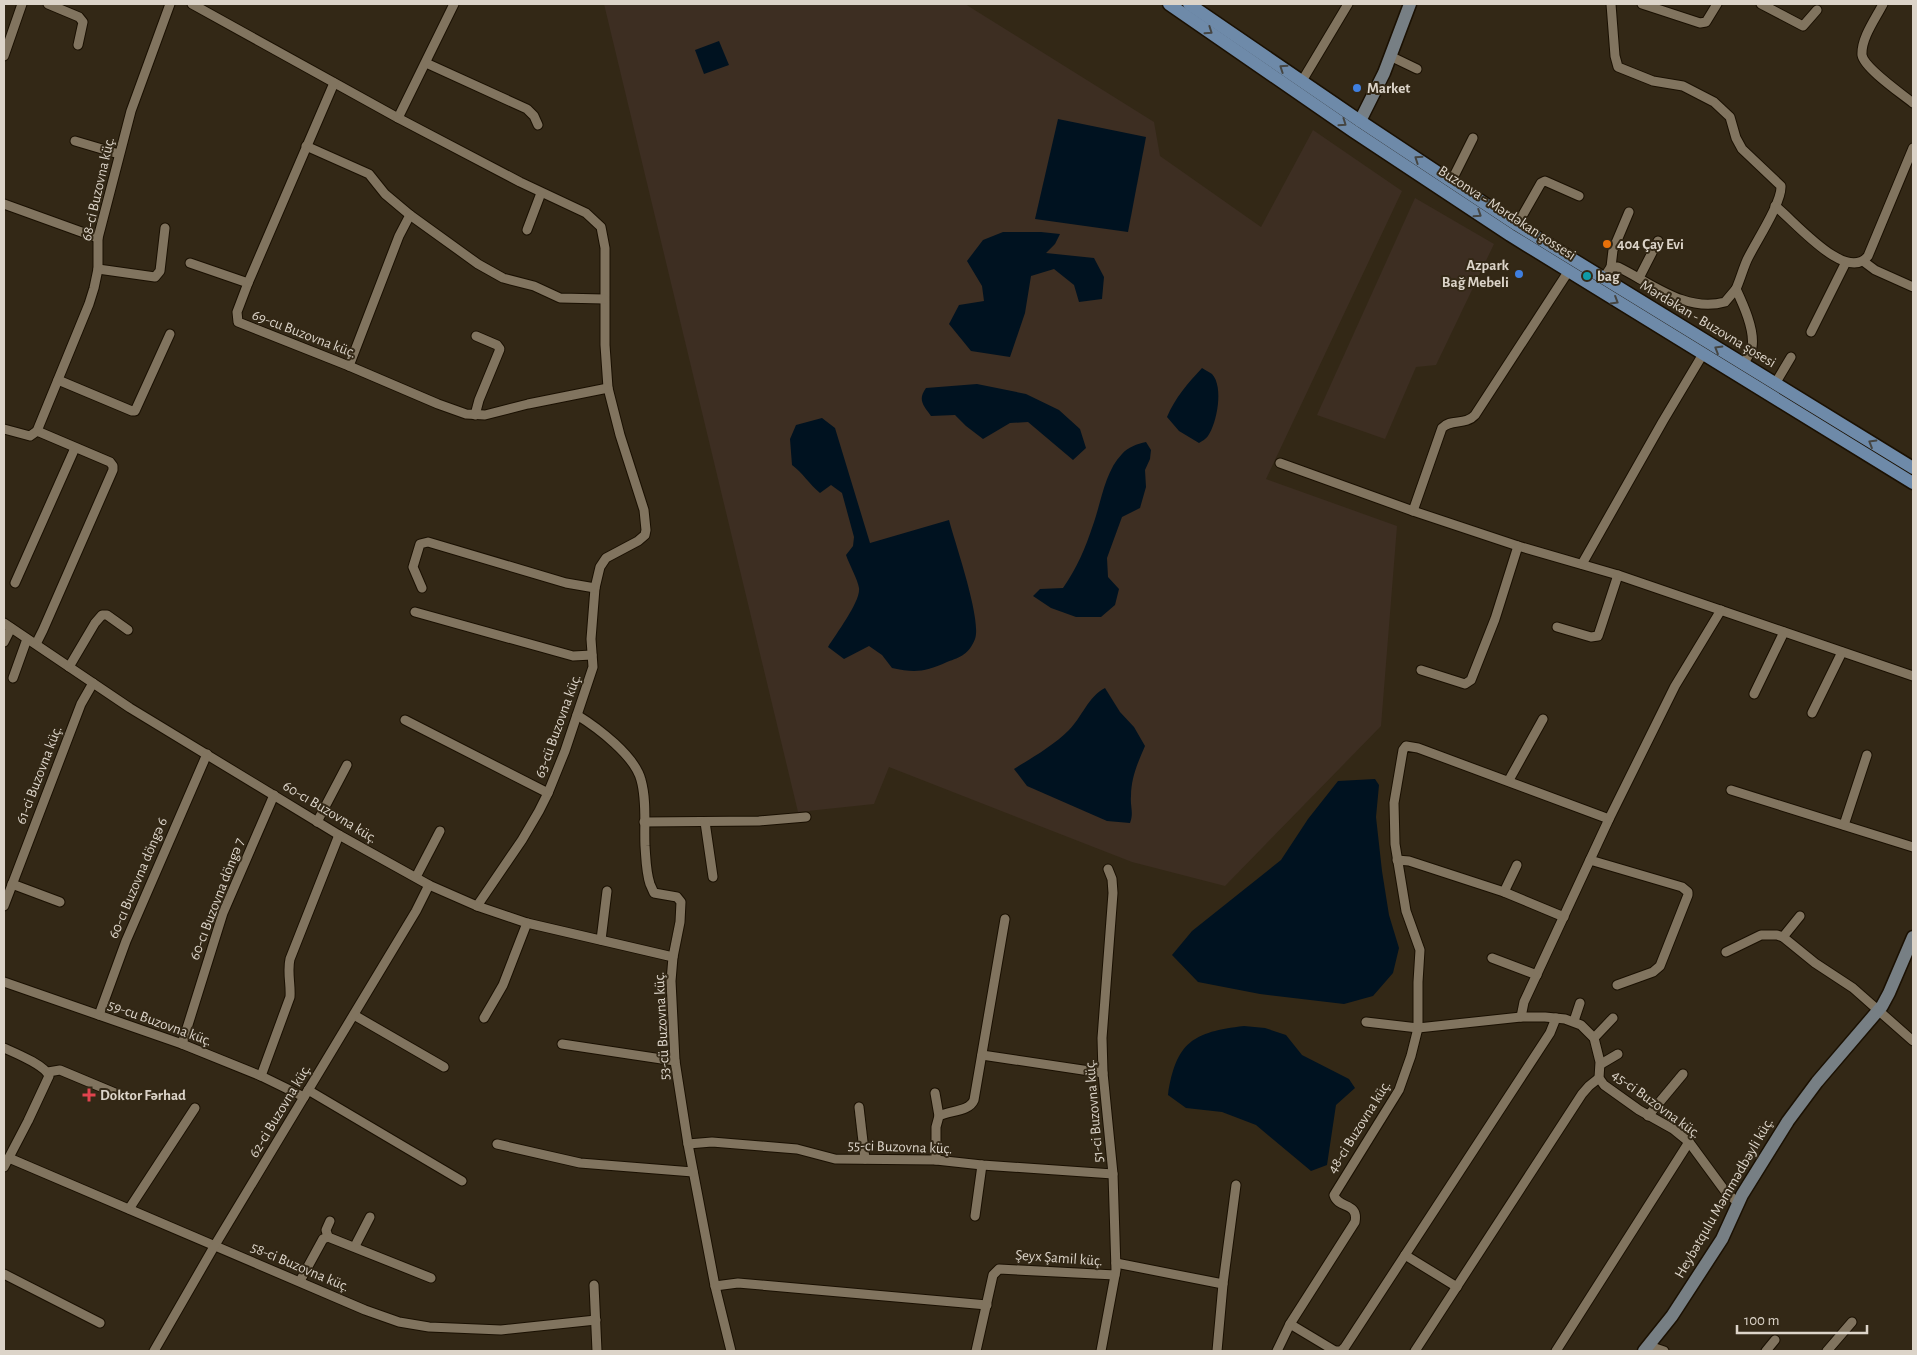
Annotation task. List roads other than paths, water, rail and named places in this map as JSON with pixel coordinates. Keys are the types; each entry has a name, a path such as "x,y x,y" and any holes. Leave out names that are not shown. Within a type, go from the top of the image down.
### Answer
{"main road":[{"name":"Buzonva - Mərdəkan şossesi","path":"1169,4 1353,131 1568,272 1913,483"},
{"name":"Mərdəkan - Buzovna şosesi","path":"1189,4 1517,225 1913,468"}],"street":[{"path":"4,56 22,4"},
{"path":"48,4 79,18 83,22 78,45"},
{"name":"68-ci Buzovna küç.","path":"37,431 89,304 98,269 98,238 120,154 140,83 170,4"},
{"path":"192,4 398,118 541,193 586,213 601,227 605,248 604,300 608,388"},
{"path":"398,118 454,4"},
{"path":"1302,81 1348,4"},
{"path":"1360,121 1376,91 1410,4"},
{"path":"1611,267 1618,267 1676,298 1699,303 1724,302 1736,289 1747,261 1781,191 1780,186 1742,149 1736,138 1730,117 1722,108 1683,86 1653,82 1618,67 1615,56 1612,4"},
{"path":"1642,4 1700,23 1706,22 1717,4"},
{"path":"1761,4 1803,26 1817,10"},
{"path":"1883,4 1863,44 1862,54 1871,69 1913,103"},
{"path":"1390,56 1416,69"},
{"path":"426,63 527,109 534,116 538,125"},
{"name":"69-cu Buzovna küç.","path":"334,83 248,282 237,312 238,322 349,366 456,412 485,415 528,404 608,388"},
{"path":"1451,182 1473,138"},
{"path":"75,141 120,154"},
{"path":"306,146 369,174 385,194 410,215 478,264 503,278 534,286 560,298 604,300"},
{"path":"1775,206 1812,241 1846,262 1857,263 1864,261 1868,256 1913,148"},
{"path":"1517,225 1541,183 1545,181 1579,196"},
{"path":"527,230 541,193"},
{"path":"4,204 98,238"},
{"path":"1603,279 1611,267 1613,250 1630,212"},
{"path":"349,366 399,236 410,215"},
{"path":"98,269 155,278 160,272 165,228"},
{"path":"1639,278 1658,242"},
{"path":"1864,261 1875,270 1913,287"},
{"path":"1811,332 1846,262"},
{"path":"190,263 248,282"},
{"path":"1413,511 1442,428 1450,422 1466,422 1475,415 1568,272"},
{"path":"1736,289 1746,311 1752,340 1751,351 1743,365"},
{"path":"58,380 135,411 170,334"},
{"path":"475,415 479,400 500,349 496,345 476,336"},
{"path":"1582,564 1663,421 1704,354"},
{"path":"1775,384 1791,357"},
{"name":"63-cü Buzovna küç.","path":"477,906 522,840 548,794 577,715 592,672 591,639 595,588 602,562 638,542 645,535 644,510 620,435 608,388"},
{"path":"4,429 30,436 37,431 110,462 113,466 113,470 36,644"},
{"path":"15,583 75,448"},
{"path":"1280,463 1413,511 1518,546 1582,564 1913,676"},
{"path":"422,588 413,567 420,544 428,542 566,583 595,588"},
{"path":"1421,670 1465,684 1471,680 1495,619 1518,546"},
{"path":"1558,628 1591,637 1598,636 1618,576"},
{"path":"1521,1018 1524,1002 1609,819 1675,686 1721,610"},
{"path":"415,612 573,656 592,655"},
{"path":"69,666 95,623 102,615 107,615 128,630"},
{"path":"4,642 7,626"},
{"name":"60-cı Buzovna küç.","path":"7,626 130,708 317,822 429,885 477,906 527,923 673,957"},
{"path":"1754,694 1784,632"},
{"path":"13,678 27,639"},
{"path":"1812,713 1842,652"},
{"name":"61-ci Buzovna küç.","path":"4,906 81,704 93,683"},
{"name":"53-cü Buzovna küç.","path":"577,715 603,733 629,758 637,769 643,790 648,878 651,888 658,894 677,897 681,902 680,922 673,957 671,981 675,1061 688,1144 715,1286 731,1351"},
{"path":"1508,780 1543,719"},
{"path":"405,720 548,794"},
{"name":"48-ci Buzovna küç.","path":"1276,1351 1290,1324 1355,1222 1356,1215 1354,1212 1349,1207 1337,1202 1334,1195 1399,1090 1412,1056 1418,1028 1420,950 1406,911 1395,844 1394,803 1401,754 1406,746 1418,748 1508,780 1609,819"},
{"name":"60-cı Buzovna döngə 6","path":"99,1015 126,941 208,754"},
{"path":"1844,826 1867,755"},
{"path":"317,822 347,765"},
{"path":"1731,790 1913,847"},
{"name":"60-cı Buzovna döngə 7","path":"182,1044 223,914 274,795"},
{"path":"644,822 759,821 806,817"},
{"path":"705,822 714,877"},
{"path":"416,877 440,831"},
{"path":"261,1076 290,997 288,972 290,960 339,835"},
{"path":"1397,860 1409,861 1504,892 1564,917"},
{"path":"1590,860 1682,887 1688,892 1660,966 1654,972 1617,985"},
{"path":"1504,892 1517,866"},
{"name":"51-ci Buzovna küç.","path":"1101,1351 1116,1263 1113,1174 1103,1074 1103,1009 1113,893 1112,879 1108,869"},
{"path":"12,884 60,902"},
{"name":"62-ci Buzovna küç.","path":"154,1351 215,1245 416,911 429,885"},
{"path":"601,940 606,891"},
{"path":"1783,937 1800,916"},
{"path":"939,1116 972,1104 1006,919"},
{"path":"484,1018 503,986 527,923"},
{"path":"1726,952 1761,935 1783,937 1852,988 1913,1042"},
{"name":"Heybətqulu Məmmədbəyli küç.","path":"1646,1349 1679,1306 1722,1239 1738,1203 1788,1121 1878,1012 1889,993 1913,937"},
{"path":"1492,958 1537,975"},
{"name":"59-cu Buzovna küç.","path":"4,982 182,1044 306,1094 462,1181"},
{"path":"1574,1022 1580,1003"},
{"path":"354,1015 444,1067"},
{"path":"1366,1022 1418,1028 1521,1018 1556,1018 1574,1022 1586,1029 1594,1038 1613,1018"},
{"path":"1290,1324 1336,1351 1341,1351 1345,1347 1550,1033 1556,1018"},
{"name":"45-ci Buzovna küç.","path":"1594,1038 1601,1064 1599,1078 1608,1090 1648,1116 1673,1129 1689,1142 1725,1192 1738,1203"},
{"path":"562,1044 675,1061"},
{"path":"4,1048 42,1067 48,1072 60,1070 114,1093"},
{"path":"1601,1064 1618,1054"},
{"path":"982,1055 1103,1074"},
{"path":"4,1168 46,1084 48,1072"},
{"path":"1648,1116 1683,1074"},
{"path":"1415,1351 1582,1094 1599,1078"},
{"path":"935,1093 939,1116 936,1127 936,1160"},
{"path":"859,1106 865,1159"},
{"path":"129,1209 195,1108"},
{"name":"55-ci Buzovna küç.","path":"688,1144 712,1142 797,1149 828,1158 936,1160 982,1166 1113,1174"},
{"path":"1556,1351 1689,1142"},
{"path":"496,1144 580,1163 693,1172"},
{"name":"58-ci Buzovna küç.","path":"9,1158 384,1317 411,1325 501,1330 596,1320"},
{"path":"975,1216 982,1166"},
{"path":"1217,1351 1223,1284 1236,1185"},
{"path":"354,1246 370,1217"},
{"path":"328,1236 326,1230 330,1221"},
{"path":"328,1236 432,1278"},
{"path":"300,1281 323,1239 328,1236"},
{"path":"1405,1255 1457,1287"},
{"path":"1116,1263 1223,1284"},
{"name":"Şeyx Şamil küç.","path":"976,1351 993,1275 998,1269 1115,1275"},
{"path":"4,1274 100,1323"},
{"path":"715,1286 738,1283 987,1305"},
{"path":"594,1285 597,1351"},
{"path":"1827,1351 1852,1322"},
{"path":"1766,1351 1775,1340"},
{"path":"1646,1349 1664,1351"}],"water":[{"path":"719,41 729,65 704,74 695,50"},
{"path":"1058,119 1146,137 1128,232 1035,219"},
{"path":"1003,232 1060,234 1055,244 1046,253 1094,258 1104,277 1102,299 1079,302 1074,285 1054,269 1031,276 1025,313 1010,357 971,351 949,324 959,305 984,301 982,286 967,261 983,240"},
{"path":"1202,368 1212,374 1216,380 1218,405 1211,430 1207,437 1199,443 1179,431 1167,417 1182,391"},
{"path":"977,384 1026,394 1059,410 1080,429 1086,448 1073,460 1028,422 1010,423 983,439 955,415 931,416 923,403 922,396 926,388"},
{"path":"822,418 835,428 870,543 949,520 975,616 975,639 967,652 926,670 907,671 892,668 882,655 869,646 844,659 828,647 852,609 859,594 858,585 846,555 853,546 854,537 842,493 831,485 820,493 792,465 790,439 796,425"},
{"path":"1146,442 1151,450 1150,459 1145,470 1146,487 1140,508 1122,517 1107,558 1108,577 1119,589 1115,605 1101,617 1076,617 1051,608 1033,596 1040,589 1063,588 1084,550 1111,469 1127,449"},
{"path":"1105,688 1120,712 1134,727 1145,746 1137,764 1132,783 1132,816 1130,823 1107,821 1027,786 1014,769 1063,736 1074,725 1094,697"},
{"path":"1375,779 1379,785 1376,817 1382,871 1389,915 1399,948 1393,973 1373,996 1344,1004 1260,994 1198,982 1172,955 1192,931 1281,860 1308,819 1338,781"},
{"path":"1244,1026 1265,1028 1286,1035 1302,1055 1349,1079 1355,1088 1336,1105 1327,1165 1311,1171 1256,1125 1222,1112 1186,1108 1168,1095 1176,1063 1182,1051 1190,1043 1200,1036 1212,1032"}],"place":[{"name":"Market","path":"1357,88"},
{"name":"404 Çay Evi","path":"1607,244"},
{"name":"Azpark Bağ Mebeli","path":"1519,274"},
{"name":"bag","path":"1587,276"},
{"name":"Doktor Fərhad","path":"89,1095"}]}
